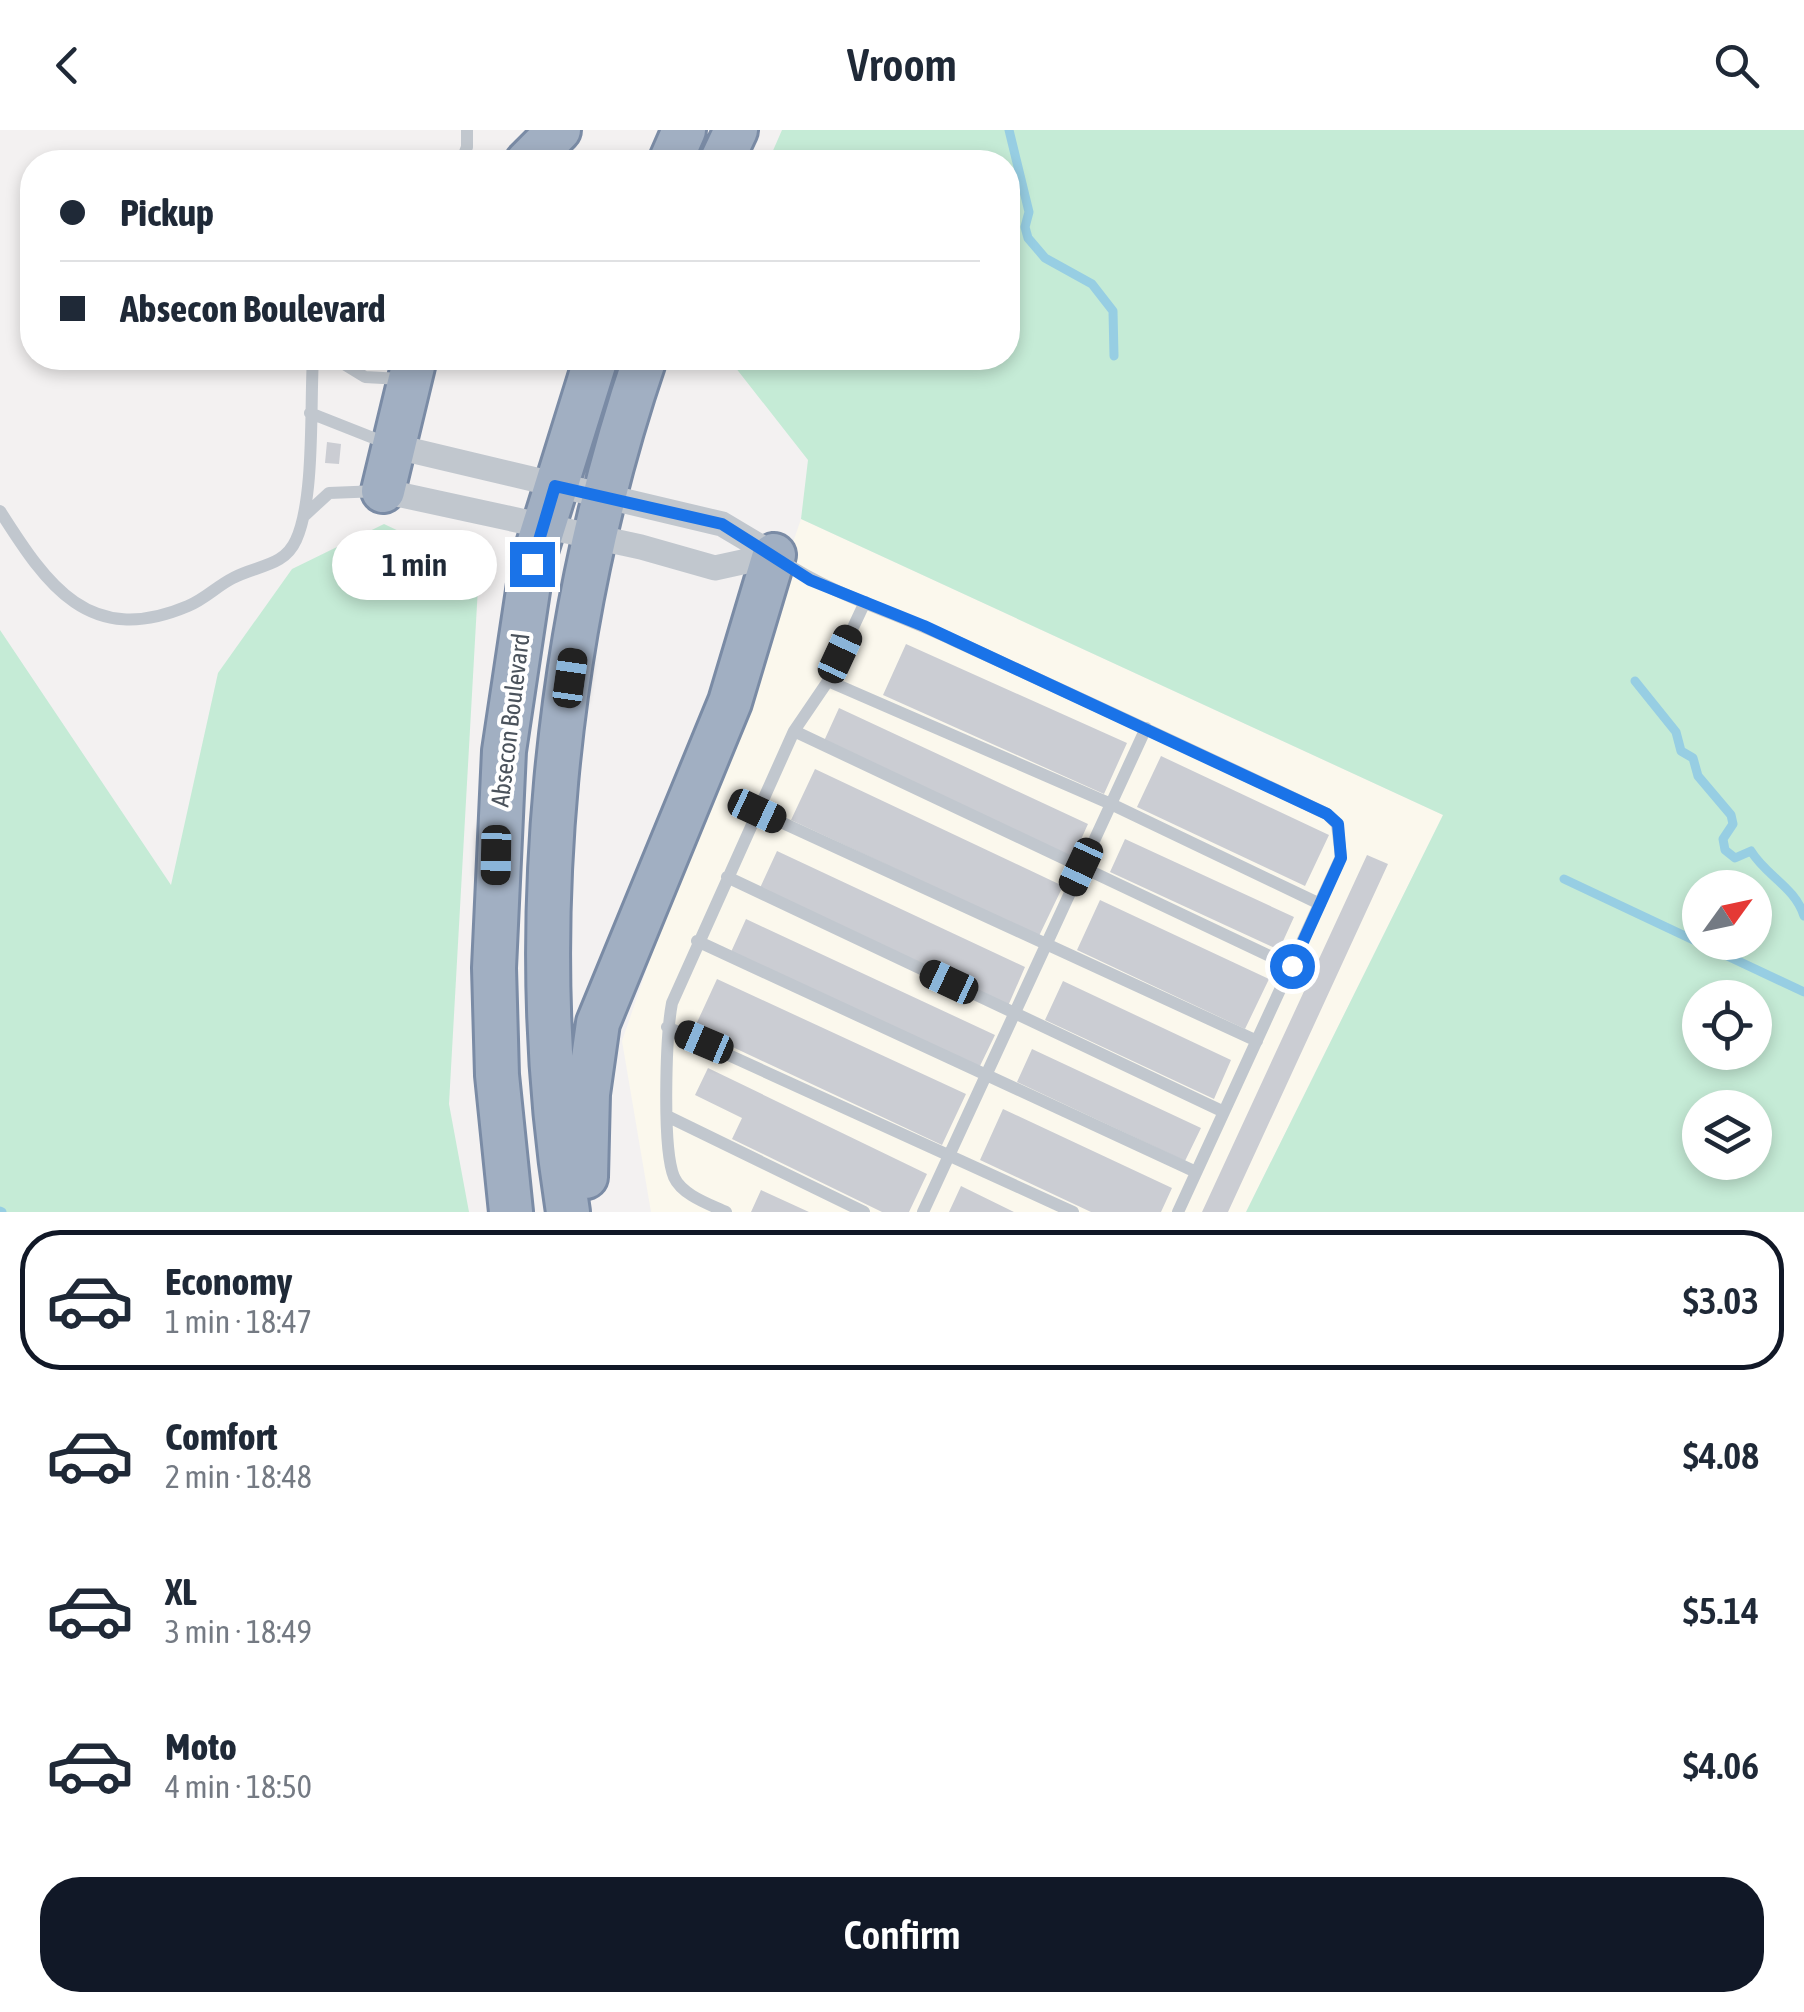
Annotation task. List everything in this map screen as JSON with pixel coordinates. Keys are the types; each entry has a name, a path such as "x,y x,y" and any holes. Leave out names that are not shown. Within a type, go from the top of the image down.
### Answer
{"highway":[{"path":"539,150 559,130"},
{"path":"382,491 412,370"},
{"name":"Absecon Boulevard","path":"511,1212 497,1074 496,855 504,752 518,641 543,527 592,370"},
{"path":"568,1212 555,1098 550,990 552,878 566,707 606,497 641,370"},
{"path":"586,1212 588,1094 598,1024 730,702 774,555"}],"street":[{"path":"393,446 722,524 774,555"},
{"path":"382,491 715,568 774,555"}],"lane":[{"path":"0,511 57,591 84,609 116,617 168,613 196,602 240,574 277,562 291,549 303,518 312,370"},
{"path":"354,370 365,377 406,370"},
{"path":"310,413 393,446"},
{"path":"303,518 330,493 382,491"},
{"path":"774,555 810,580 1146,728 1327,814 1338,824 1341,858 1178,1212"},
{"path":"726,1212 693,1196 675,1181 670,1159 668,1027 676,986 794,731 828,680 865,602"},
{"path":"828,680 1110,804 1320,904"},
{"path":"923,1212 1146,728"},
{"path":"794,731 1292,966"},
{"path":"757,811 1256,1041"},
{"path":"726,877 1224,1112"},
{"path":"697,940 1196,1172"},
{"path":"668,1027 1073,1212"},
{"path":"669,1117 864,1212"}],"shaded area":[{"path":"801,519 1443,815 1246,1212 651,1212 622,1041"}],"green space":[{"path":"782,130 1804,130 1804,1212 1246,1212 1443,815 801,519 808,460 737,370 1020,370 1020,150 773,150"},
{"path":"384,524 479,569 449,1104 469,1212 0,1212 0,630 171,885 218,673 292,569"}],"building":[{"path":"327,442 341,444 339,464 325,463"},
{"path":"906,644 1127,743 1104,794 883,695"},
{"path":"839,708 1088,824 1073,857 824,741"},
{"path":"1161,756 1329,835 1305,886 1137,807"},
{"path":"815,769 1063,886 1039,936 791,820"},
{"path":"1125,839 1294,917 1279,950 1110,872"},
{"path":"777,851 1025,967 1008,1006 759,890"},
{"path":"1367,855 1388,864 1228,1212 1202,1212"},
{"path":"1100,900 1269,979 1245,1029 1077,950"},
{"path":"746,919 995,1035 979,1068 731,952"},
{"path":"717,979 966,1094 942,1145 694,1029"},
{"path":"1063,981 1231,1060 1214,1099 1045,1020"},
{"path":"1032,1049 1201,1128 1185,1161 1017,1082"},
{"path":"708,1068 927,1174 909,1212 882,1212 732,1139 742,1118 695,1095"},
{"path":"1003,1109 1172,1188 1161,1212 1091,1212 980,1160"},
{"path":"961,1186 1014,1212 949,1212"},
{"path":"761,1190 809,1212 751,1212"}],"waterway":[{"path":"1009,130 1014,150"},
{"path":"1020,175 1029,212 1025,227 1028,238 1045,258 1092,284 1113,311 1114,356"},
{"path":"1635,681 1676,732 1681,751 1693,758 1698,776 1731,815 1733,824 1723,839 1725,850 1735,858 1751,851 1794,897 1804,916"},
{"path":"1564,879 1804,992"}],"route":[{"path":"532,564 555,486 722,524 810,580 924,626 1327,814 1338,824 1341,858 1292,966"}]}
